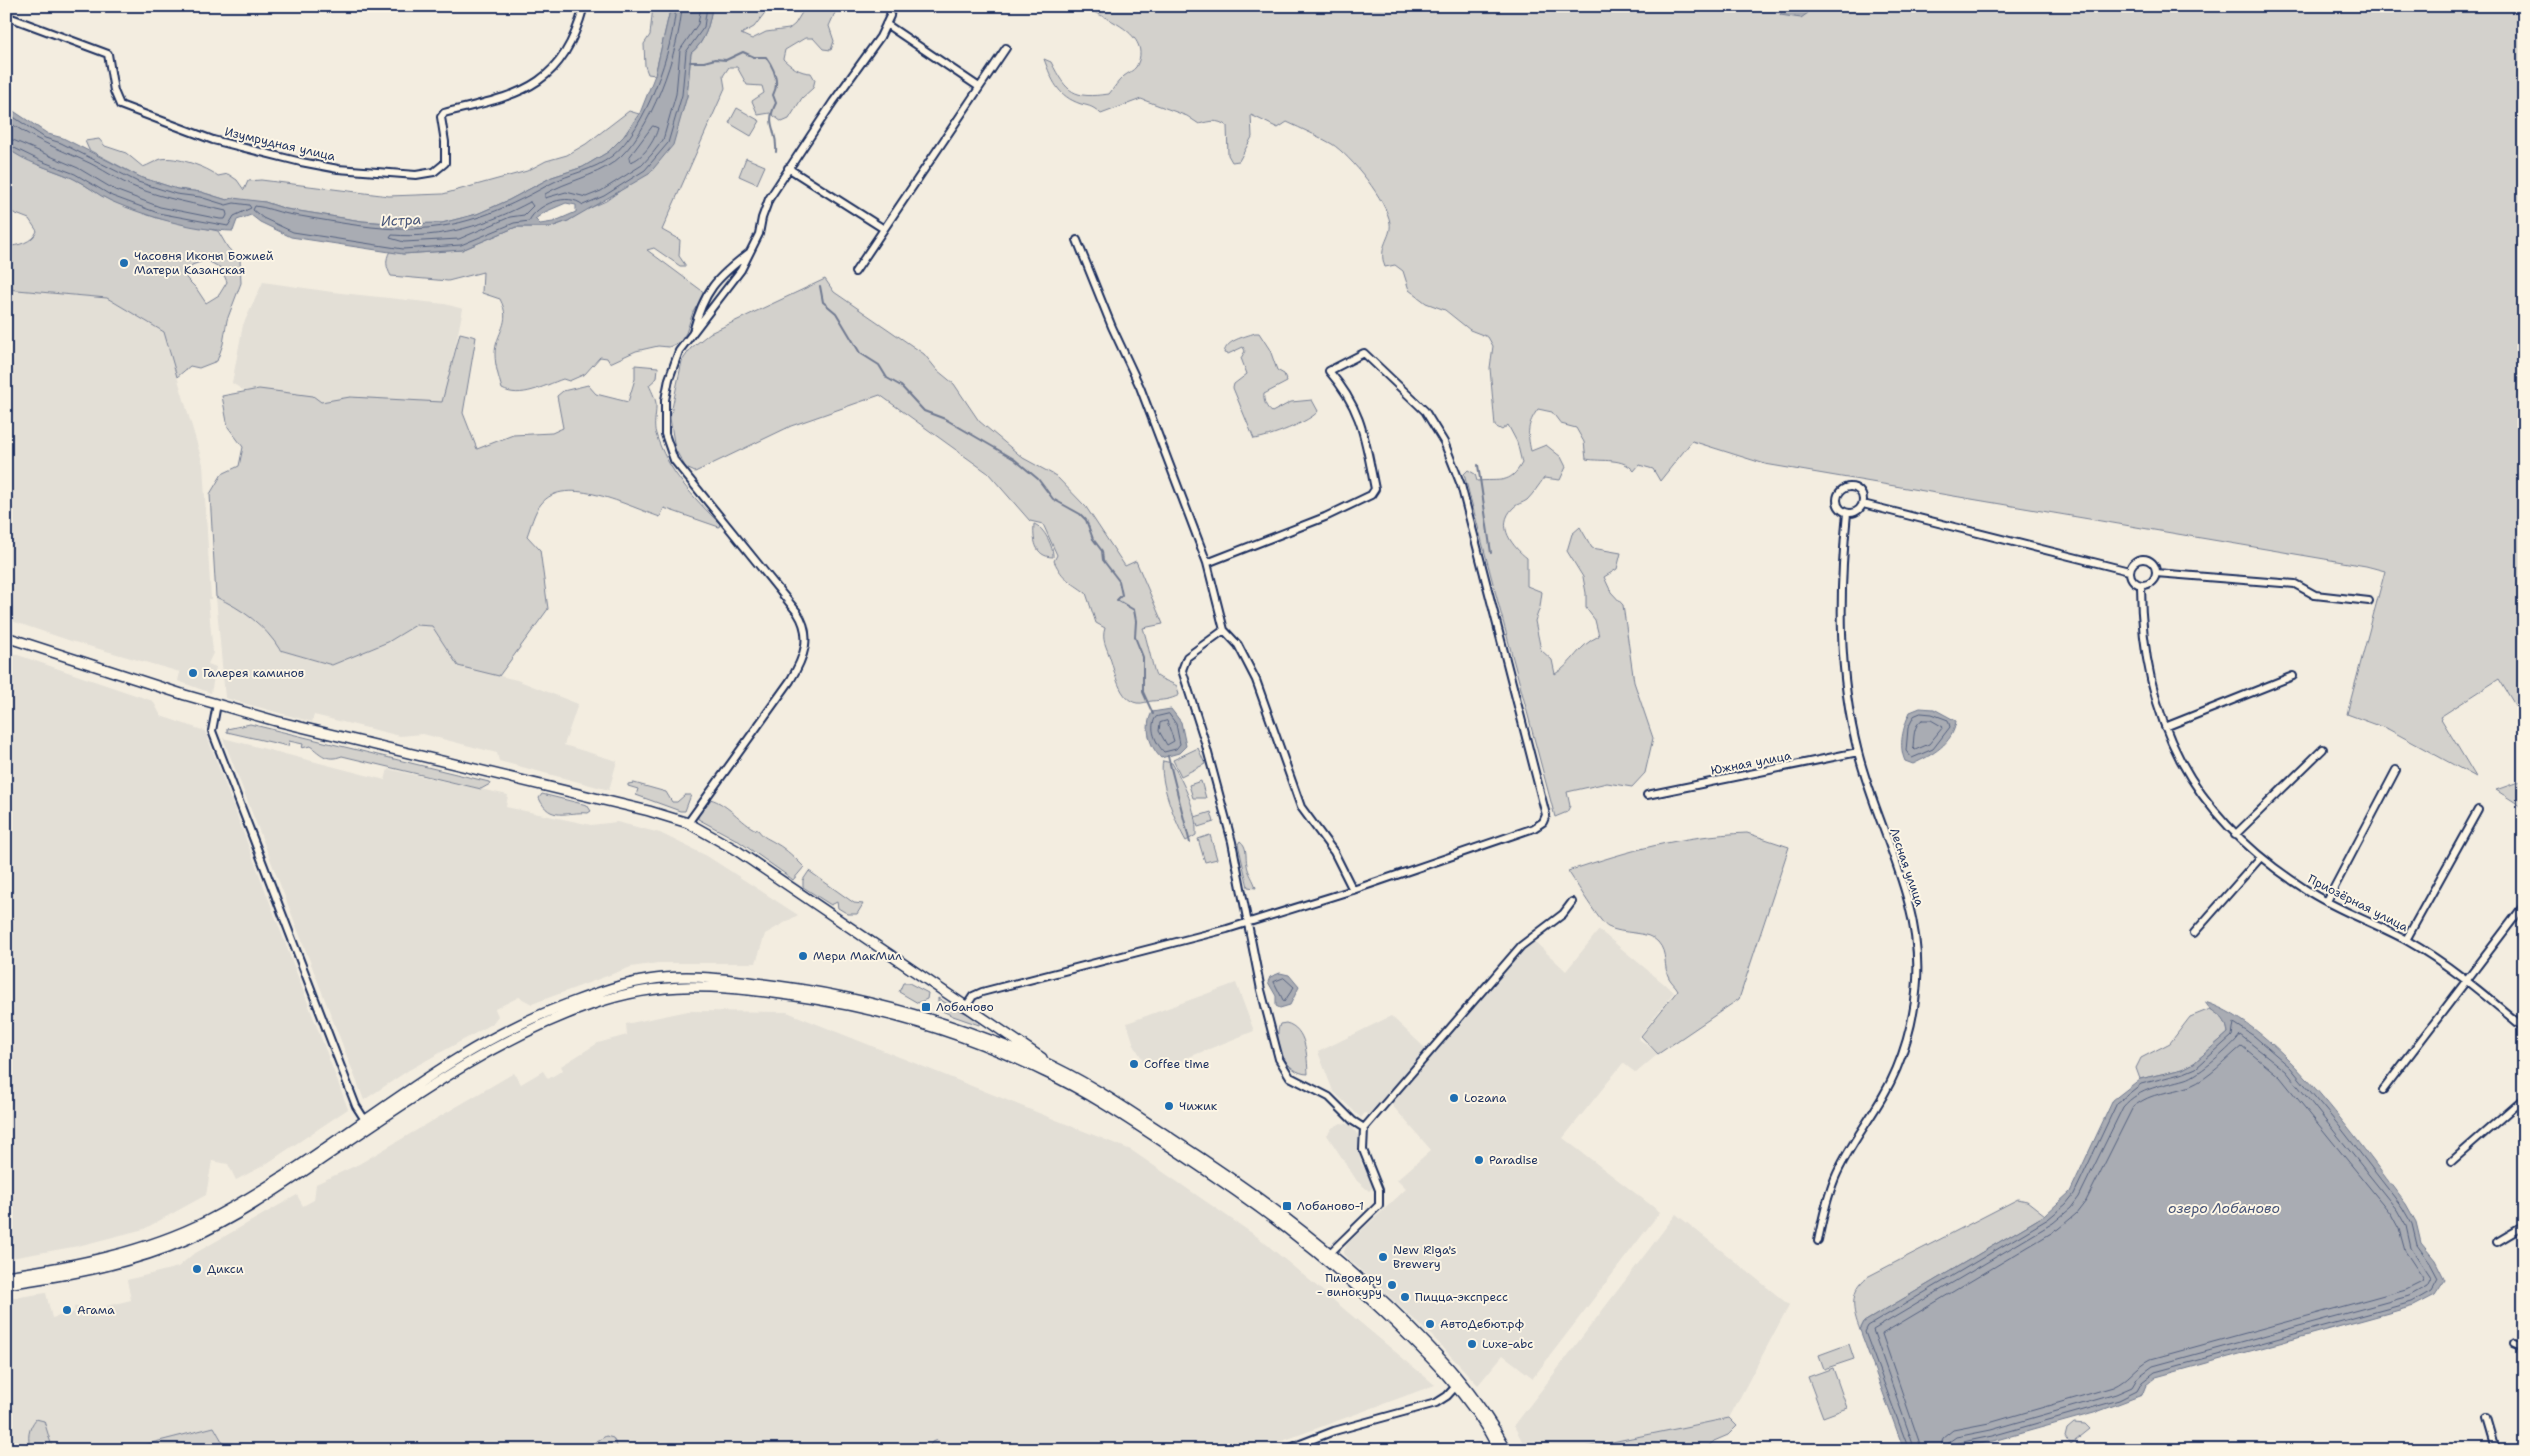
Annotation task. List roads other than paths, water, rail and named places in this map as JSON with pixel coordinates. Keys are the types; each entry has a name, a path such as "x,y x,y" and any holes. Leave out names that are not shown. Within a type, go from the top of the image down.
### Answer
{"main road":[{"path":"6,637 217,704 293,725 627,805 688,823 736,850 967,1005 1058,1069 1120,1105 1245,1187 1328,1255 1420,1336 1486,1413 1506,1450"},
{"path":"6,1276 119,1254 184,1232 247,1199 443,1068 523,1023 596,994 649,980 705,978 820,991 910,1012 993,1046 1044,1071 1117,1112 1241,1193 1328,1255"},
{"path":"6,1284 122,1262 188,1240 251,1206 448,1075 491,1050 562,1015 650,988 704,985 822,1000 907,1020 993,1046 1058,1069"},
{"path":"993,1046 998,1027"},
{"path":"1459,1383 1499,1450"}],"street":[{"name":"Изумрудная улица","path":"6,16 108,54 117,100 120,104 155,118 213,140 301,162 338,169 416,175 437,171 445,163 446,142 441,117 444,113 504,98 528,89 546,76 556,66 571,44 584,6"},
{"path":"688,823 790,681 803,656 807,638 806,628 797,612 688,481 674,460 668,447 664,420 668,386 680,351 741,270 751,252 760,234 762,218 769,199 788,168 880,37 891,6"},
{"path":"886,24 980,87"},
{"path":"855,272 1006,48"},
{"path":"788,168 884,229"},
{"path":"1077,240 1112,327 1140,387 1207,563 1224,630 1238,645 1256,680 1301,807 1334,852 1352,890"},
{"path":"691,338 698,313 712,285 727,270 751,252"},
{"path":"967,1005 973,996 982,992 1189,940 1352,890 1539,826 1546,815 1461,485 1444,442 1425,411 1364,353 1330,372 1346,391 1358,414 1375,489 1370,495 1325,517 1207,563"},
{"path":"1852,487 1859,490 1863,496 1864,504 1856,512 1848,513 1839,508 1837,500 1839,493 1845,488 1852,487"},
{"path":"1864,504 2129,570"},
{"name":"Лесная улица","path":"1818,1241 1835,1178 1849,1149 1895,1073 1912,1021 1918,979 1914,928 1908,897 1878,817 1858,752 1846,689 1841,621 1843,560 1848,513"},
{"path":"2146,559 2154,566 2156,573 2151,583 2141,586 2132,580 2129,570 2135,561 2146,559"},
{"path":"2156,573 2295,584 2315,595 2369,601"},
{"name":"Приозёрная улица","path":"2141,586 2141,623 2145,659 2165,728 2176,754 2199,793 2235,835 2260,858 2306,890 2406,940 2467,981 2524,1028"},
{"path":"1224,630 1187,657 1182,670 1205,742 1232,842 1247,923 1259,971 1261,990 1279,1059 1290,1078 1329,1097 1353,1121 1364,1128"},
{"path":"2165,728 2293,676"},
{"path":"217,704 212,731 356,1106 365,1120"},
{"path":"2235,835 2323,749"},
{"name":"Южная улица","path":"1647,795 1858,752"},
{"path":"2327,901 2396,770"},
{"path":"2406,940 2478,810"},
{"path":"2194,933 2260,858"},
{"path":"1328,1255 1380,1205 1379,1190 1362,1150 1364,1128 1521,946 1563,914 1572,902"},
{"path":"2383,1090 2524,906"},
{"path":"2452,1161 2524,1098"},
{"path":"2497,1242 2524,1226"},
{"path":"2514,1343 2524,1347"},
{"path":"1285,1450 1334,1431 1436,1403 1447,1396 1459,1383"},
{"path":"2487,1419 2496,1450"}],"water":[{"path":"671,6 712,6 706,32 700,44 691,53 687,96 673,145 649,174 568,221 551,227 516,227 462,250 403,254 291,237 260,222 251,215 237,220 233,231 186,225 155,217 111,201 77,180 29,161 6,147 6,106 48,134 63,138 140,177 177,189 201,192 227,200 233,198 265,202 286,209 362,221 400,224 442,223 477,214 509,200 552,177 583,167 608,152 624,136 640,113 655,75","holes":["566,203 576,205 576,212 553,222 540,224 535,219 545,212"]},
{"path":"1805,6 1808,13 1801,18 1780,15 1784,8"},
{"path":"1920,708 1934,709 1956,721 1951,736 1940,748 1913,764 1905,761 1902,749 1902,736 1910,712"},
{"path":"1171,709 1181,722 1186,746 1179,753 1161,758 1153,748 1148,724 1152,712"},
{"path":"1280,973 1289,975 1299,987 1290,1005 1280,1008 1276,1006 1276,996 1268,982 1270,977"},
{"name":"озеро Лобаново","path":"2205,1002 2233,1015 2262,1035 2289,1060 2341,1119 2406,1204 2416,1222 2421,1243 2435,1260 2445,1280 2435,1295 2414,1306 2156,1377 2146,1385 2142,1395 2094,1413 1993,1441 1946,1450 1904,1450 1860,1330 1864,1322 2045,1215 2070,1192 2113,1100 2140,1079 2183,1069 2194,1063 2228,1033 2227,1026 2222,1018 2208,1007"}],"waterway":[{"path":"690,62 704,62 715,59 726,60 743,52 754,57 766,57 774,70 776,80 773,95 776,103 771,117 776,152"},
{"path":"820,286 823,302 836,313 860,353 879,365 887,378 901,386 924,411 945,419 1014,459 1038,479 1053,499 1080,514 1086,520 1093,539 1102,551 1103,560 1119,581 1122,595 1117,600 1134,610 1136,621 1135,637 1143,657 1143,692 1153,714"},
{"path":"1478,465 1491,553"},
{"path":"1168,756 1190,843"}],"place":[{"name":"Часовня Иконы Божией Матери Казанская","path":"124,263"},
{"name":"Галерея каминов","path":"193,673"},
{"name":"Мери МакМил","path":"803,956"},
{"name":"Лобаново","path":"926,1007"},
{"name":"Coffee time","path":"1134,1064"},
{"name":"Lozana","path":"1454,1098"},
{"name":"Чижик","path":"1169,1106"},
{"name":"Paradise","path":"1479,1160"},
{"name":"Лобаново-1","path":"1287,1206"},
{"name":"New Riga's Brewery","path":"1383,1257"},
{"name":"Дикси","path":"197,1269"},
{"name":"Пивовару - винокуру","path":"1392,1285"},
{"name":"Пицца-экспресс","path":"1405,1297"},
{"name":"Агама","path":"67,1310"},
{"name":"АвтоДебют.рф","path":"1430,1324"},
{"name":"Luxe-abc","path":"1472,1344"}],"water label":[{"name":"Истра","path":"401,220"}]}
